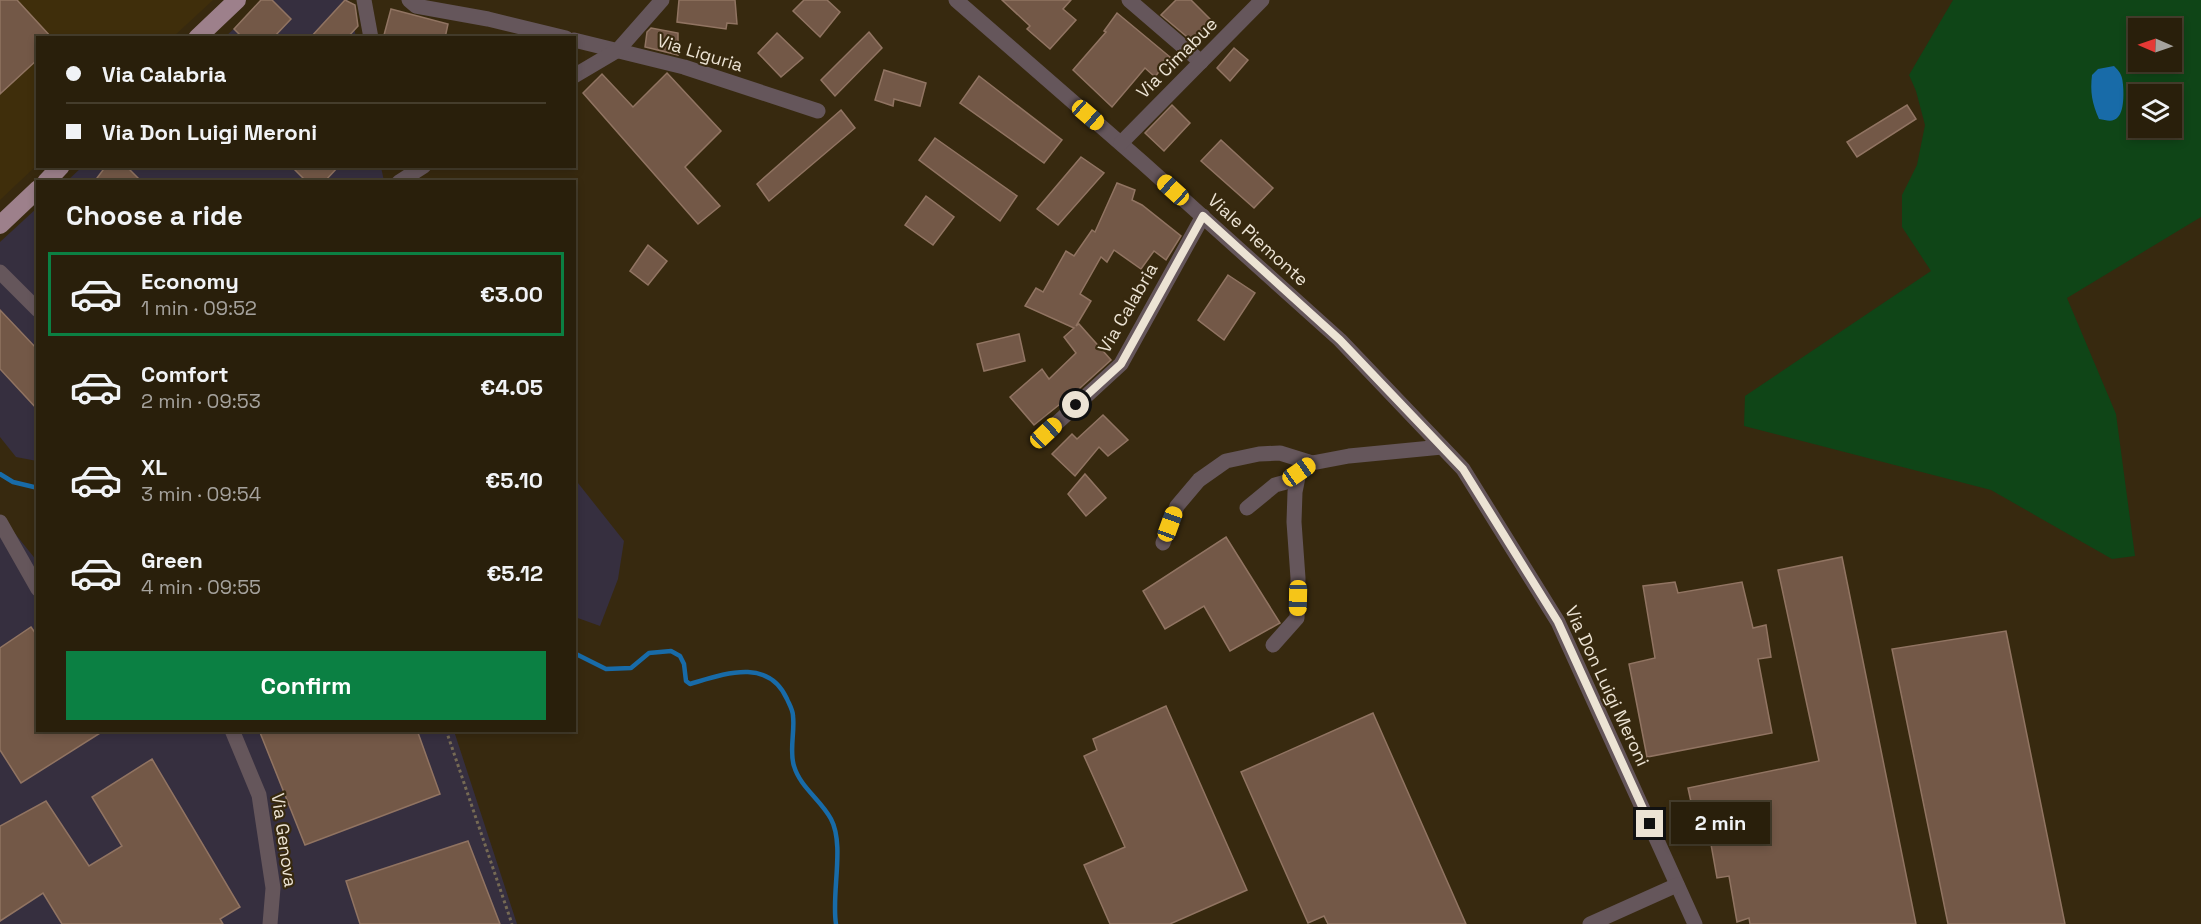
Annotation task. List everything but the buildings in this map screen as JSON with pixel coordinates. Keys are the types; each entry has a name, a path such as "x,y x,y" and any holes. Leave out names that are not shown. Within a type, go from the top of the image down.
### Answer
{"main road":[{"path":"199,36 237,0"},
{"path":"0,225 36,191"}],"street":[{"path":"364,0 371,36"},
{"path":"409,0 416,6 488,19 558,36"},
{"path":"576,75 618,50 662,0"},
{"name":"Viale Piemonte","path":"956,0 1121,143 1340,340 1442,447"},
{"path":"1129,0 1201,62"},
{"name":"Via Cimabue","path":"1121,143 1262,0"},
{"name":"Via Liguria","path":"576,40 684,67 818,111"},
{"path":"401,180 421,168"},
{"name":"Via Calabria","path":"1046,433 1121,364 1203,216"},
{"path":"0,272 36,308"},
{"path":"1273,645 1297,618 1298,578 1293,522 1294,492 1299,472 1312,463 1349,456 1442,447"},
{"name":"Via Don Luigi Meroni","path":"1442,447 1463,469 1558,622 1695,924"},
{"path":"1163,543 1176,506 1199,480 1226,461 1258,454 1281,453 1312,463"},
{"path":"1247,508 1275,485 1298,479"},
{"path":"0,522 36,585"},
{"name":"Via Genova","path":"233,732 260,795 273,888 270,924"},
{"path":"1590,924 1677,885"}],"path":[{"path":"447,732 512,924"}],"shaded area":[{"path":"0,0 213,0 174,36 36,36 36,166 0,200"},
{"path":"265,0 348,0 356,36 226,36"},
{"path":"81,168 381,168 384,180 68,180"},
{"path":"36,209 36,461 16,457 0,437 0,242"},
{"path":"576,481 624,541 618,579 600,626 576,617"},
{"path":"0,515 36,560 36,732 454,732 517,924 0,924"}],"green space":[{"path":"1953,0 2201,0 2201,217 2067,298 2116,414 2135,556 2112,559 1991,490 1744,426 1745,396 1931,271 1902,227 1902,195 1917,165 1925,125 1909,75"}],"water":[{"path":"2114,66 2122,78 2123,104 2118,117 2109,121 2099,119 2092,97 2092,75 2098,69"}],"waterway":[{"path":"0,474 13,482 36,488"},
{"path":"576,654 606,669 631,668 649,653 671,651 680,656 684,664 686,681 690,684 717,676 744,672 757,673 769,678 779,686 792,709 792,754 797,774 827,812 835,830 837,842 836,924"}],"route":[{"path":"1076,405 1121,364 1203,216 1340,340 1463,469 1558,622 1650,824"}]}
